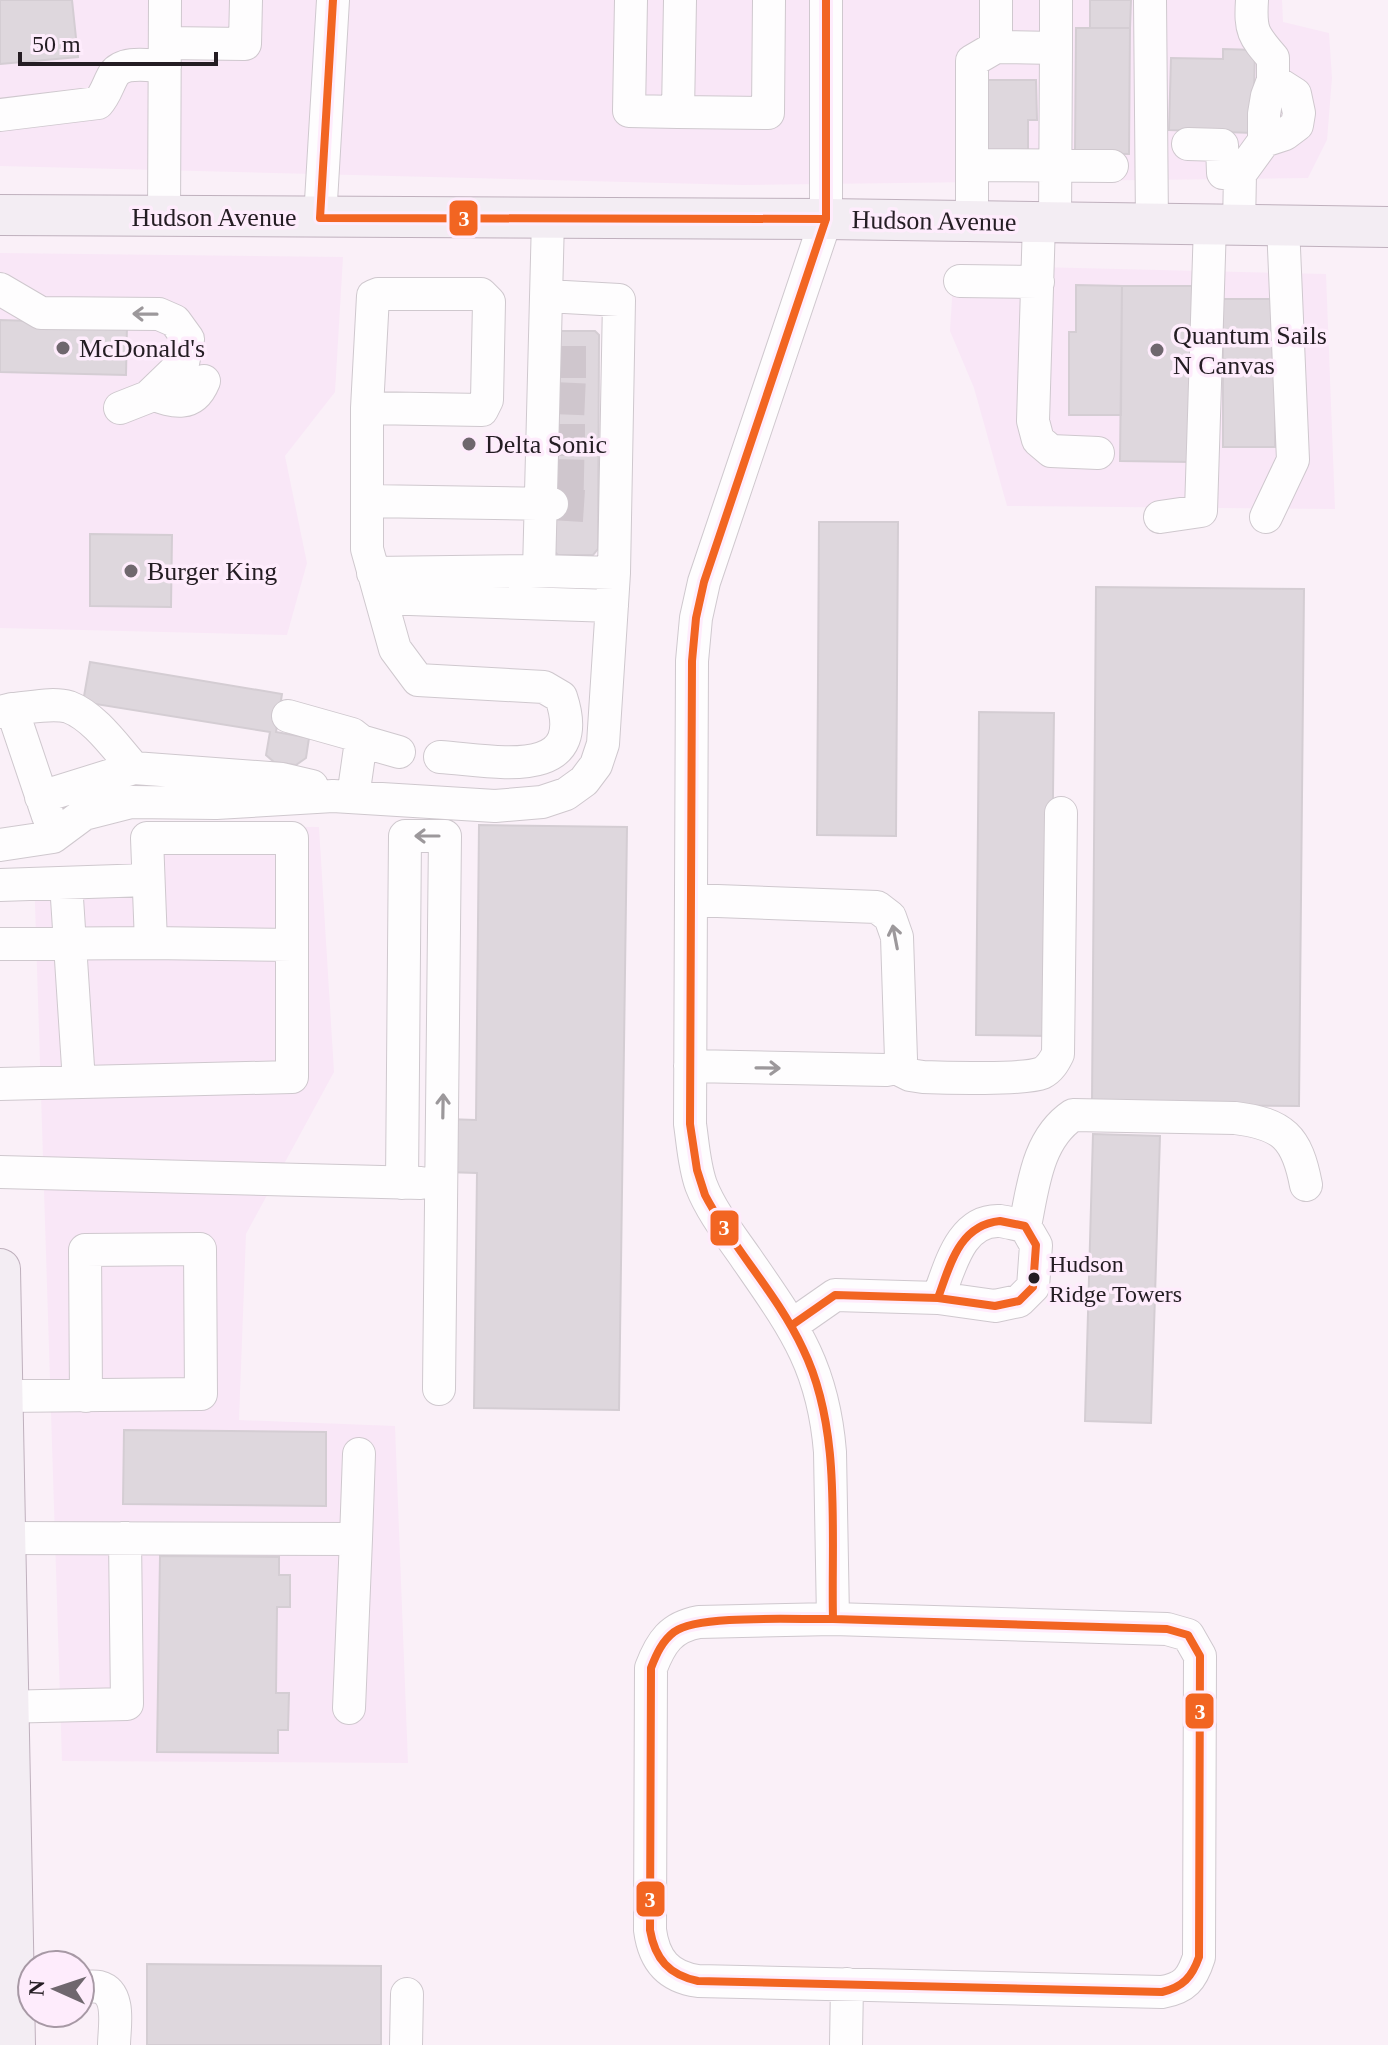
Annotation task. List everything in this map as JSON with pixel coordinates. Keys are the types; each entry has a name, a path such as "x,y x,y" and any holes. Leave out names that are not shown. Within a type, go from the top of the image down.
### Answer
{"main road":[{"name":"Hudson Avenue","path":"0,215 826,219 1388,227"},
{"path":"0,1269 5,1538 4,1707 20,1949"}],"street":[{"path":"164,217 165,0"},
{"path":"0,115 98,103 115,73 128,65 165,55 245,44 246,0"},
{"path":"320,218 333,0"},
{"path":"631,0 629,111 768,113 769,0"},
{"path":"678,112 680,0"},
{"path":"826,0 826,219 704,582 696,618 692,661 690,1124 702,1187 721,1223 792,1325 819,1383 828,1426 833,1619"},
{"path":"996,0 996,47"},
{"path":"1056,0 1055,165 1038,282 1033,421 1038,440 1051,451 1098,453"},
{"path":"1150,0 1152,224"},
{"path":"1160,517 1201,511 1225,225 1240,174 1264,141 1267,96 1273,80 1273,58 1254,36 1252,0"},
{"path":"972,221 972,61 996,47 1056,48"},
{"path":"1188,144 1222,145 1223,173 1240,174"},
{"path":"973,165 1112,166"},
{"path":"539,571 548,489 548,219"},
{"path":"1266,517 1293,460 1283,225"},
{"path":"960,281 1038,282"},
{"path":"0,289 41,313 159,314 175,321 199,393 186,400 171,401 152,394 120,408"},
{"path":"367,408 482,410 487,400 487,297 481,294 373,296 367,408 367,549 395,649 418,680 544,687 561,697 567,713 565,735 554,755 536,762 440,757"},
{"path":"0,845 53,837 84,814 131,802 230,802 343,796 495,806 542,802 566,794 584,781 596,765 603,744 614,573 606,492 608,362 619,300 547,296"},
{"path":"367,501 548,489"},
{"path":"377,585 539,571 614,573"},
{"path":"377,585 612,606"},
{"path":"53,837 41,797 6,711 68,707 102,733 134,768"},
{"path":"288,716 352,734 361,741 399,752"},
{"path":"343,796 361,741"},
{"path":"41,797 134,768 282,779 343,796"},
{"path":"690,1066 896,1068 923,1077 1043,1073 1058,1054 1061,813"},
{"path":"402,1183 405,836 445,836 439,1389"},
{"path":"0,1084 292,1077 292,838 147,838 151,943"},
{"path":"0,885 147,880"},
{"path":"66,883 79,1082"},
{"path":"691,900 877,907 890,917 897,937 901,1059 896,1068"},
{"path":"0,944 292,945"},
{"path":"792,1325 835,1295 938,1298 995,1306 1019,1301 1033,1287 1036,1245 1025,1226 1035,1177 1047,1141 1061,1123 1073,1115 1221,1117 1262,1121 1279,1129 1290,1141 1301,1161 1306,1185"},
{"path":"0,1172 442,1184"},
{"path":"938,1298 961,1241 977,1226 998,1221 1025,1226"},
{"path":"3,1396 86,1396 201,1394 200,1249 85,1250 86,1396"},
{"path":"349,1708 359,1454"},
{"path":"5,1538 356,1539"},
{"path":"4,1707 127,1704 125,1538"},
{"path":"833,1619 1167,1629 1188,1635 1200,1656 1199,1957 1187,1984 1162,1992 686,1979 675,1976 661,1963 652,1944 650,1930 651,1668 659,1647 678,1628 699,1622 833,1619"},
{"path":"846,2045 847,1984"},
{"path":"96,1987 111,1994 114,2045"},
{"path":"406,2045 407,1994"}],"shaded area":[{"path":"0,0 1282,0 1283,22 1329,33 1332,78 1327,140 1308,178 743,185 0,166"},
{"path":"0,253 343,257 335,392 285,456 307,563 287,635 0,628"},
{"path":"954,265 1326,274 1335,509 1007,506 974,388 950,331"},
{"path":"151,826 319,827 334,1072 246,1234 239,1420 395,1426 408,1763 62,1761 34,873 132,863"}],"building":[{"path":"0,0 72,0 78,57 0,64"},
{"path":"1090,0 1131,0 1130,28 1090,28"},
{"path":"1076,28 1130,28 1129,154 1075,153"},
{"path":"1223,49 1255,50 1253,133 1169,130 1171,58 1223,59"},
{"path":"980,80 1036,80 1037,120 1028,120 1028,154 980,154"},
{"path":"1076,285 1122,286 1121,415 1069,415 1069,332 1076,332"},
{"name":"Quantum Sails N Canvas","path":"1122,286 1193,286 1191,462 1120,461"},
{"path":"1223,299 1275,299 1275,447 1223,447"},
{"name":"McDonald's","path":"0,320 127,324 126,375 0,372"},
{"path":"557,331 595,331 599,335 598,549 593,555 558,555 552,549"},
{"path":"819,522 898,522 896,836 817,835"},
{"name":"Burger King","path":"90,534 172,535 171,607 90,606"},
{"path":"1096,587 1304,589 1299,1106 1092,1105"},
{"path":"90,662 282,694 276,732 309,738 306,758 296,765 274,762 266,755 270,732 83,702"},
{"path":"979,712 1054,713 1050,1036 976,1035"},
{"path":"479,825 627,827 619,1410 474,1408 477,1173 446,1172 447,1119 476,1120"},
{"path":"1093,1134 1160,1136 1151,1423 1085,1421"},
{"path":"124,1430 326,1432 326,1506 123,1504"},
{"path":"160,1556 279,1557 279,1575 290,1575 290,1607 277,1607 276,1693 289,1693 288,1730 278,1730 278,1753 157,1752"},
{"path":"147,1964 381,1966 381,2045 147,2045"}],"tunnel":[{"path":"554,362 599,362"},
{"path":"553,398 599,400"},
{"path":"553,440 598,440"},
{"path":"552,475 598,476"},
{"path":"552,504 598,507"}],"transit line":[{"name":"3","path":"333,0 320,218 826,219"},
{"name":"3","path":"826,0 826,219 704,582 696,618 692,661 690,1124 697,1170 705,1195 792,1329 815,1380 824,1413 832,1481 833,1619"},
{"name":"3","path":"1000,1221 1025,1226 1036,1245 1033,1287 1019,1301 995,1306 938,1298 952,1260 966,1238 986,1224 1000,1221"},
{"name":"3","path":"792,1325 835,1295 938,1298"},
{"name":"3","path":"833,1619 1167,1629 1188,1635 1200,1656 1199,1957 1186,1980 1162,1992 698,1981 679,1975 665,1964 650,1930 651,1668 657,1653 674,1632 686,1626 726,1620 833,1619"}],"place":[{"name":"McDonald's","path":"63,348"},
{"name":"Quantum Sails N Canvas","path":"1157,350"},
{"name":"Delta Sonic","path":"469,444"},
{"name":"Burger King","path":"131,571"},
{"name":"Hudson Ridge Towers","path":"1034,1278"}]}
